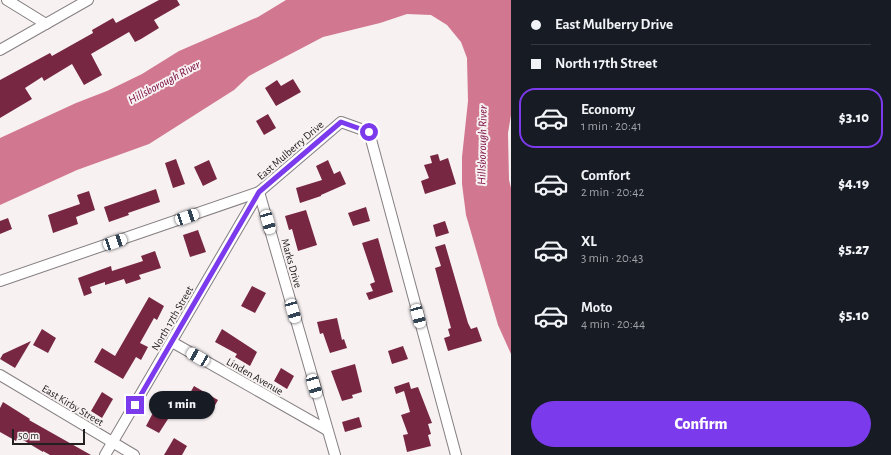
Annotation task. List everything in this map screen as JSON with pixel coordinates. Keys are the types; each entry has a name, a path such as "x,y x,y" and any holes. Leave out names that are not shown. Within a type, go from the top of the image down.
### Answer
{"street":[{"path":"7,0 46,24"},
{"path":"0,50 88,0"},
{"name":"East Mulberry Drive","path":"0,281 259,192 341,122 369,132 456,455"},
{"name":"North 17th Street","path":"105,455 259,192"},
{"name":"Marks Drive","path":"259,192 335,455"},
{"name":"Linden Avenue","path":"172,342 327,430"},
{"name":"East Kirby Street","path":"0,375 134,455"}],"water":[{"name":"Hillsborough River","path":"286,0 511,0 511,115 508,133 509,180 511,188 511,354 498,325 466,215 462,184 462,157 468,101 467,58 461,42 447,25 431,15 407,14 380,23 323,37 249,76 234,90 149,144 77,170 0,205 0,138 76,103 107,91 142,74 179,51 258,17"}],"building":[{"path":"159,0 177,0 180,5 154,20 159,28 141,39 135,42 129,32 91,54 102,75 84,85 72,64 44,81 42,77 25,88 32,99 0,118 0,80 50,53 52,56 93,33 92,30 113,18 116,23"},
{"path":"293,79 301,92 276,106 265,88 277,80 281,86"},
{"path":"268,114 276,128 264,135 256,121"},
{"path":"438,154 440,161 448,158 456,184 425,194 421,181 429,178 424,165 432,163 430,156"},
{"path":"176,159 185,184 173,188 165,163"},
{"path":"209,160 217,179 203,186 194,167"},
{"path":"328,160 334,174 340,171 346,184 321,196 300,203 296,188 322,180 316,166"},
{"path":"156,189 160,202 128,213 129,215 109,222 104,207"},
{"path":"89,191 95,210 76,217 78,224 53,233 48,215 80,204 77,195"},
{"path":"366,207 370,221 353,226 348,213"},
{"path":"306,210 317,245 298,251 292,229 289,230 285,216"},
{"path":"8,218 12,229 0,234 0,221"},
{"path":"445,221 449,233 436,237 433,225"},
{"path":"198,230 206,252 190,257 183,235"},
{"path":"378,238 393,292 369,300 366,293 373,291 370,284 375,282 362,243"},
{"path":"445,244 468,323 471,329 477,327 482,341 448,351 444,338 450,336 448,329 451,328 435,268 441,266 435,247"},
{"path":"155,251 161,268 139,275 141,279 126,284 124,279 105,285 105,282 90,287 92,293 84,296 78,278 111,266 112,271 143,261 141,256"},
{"path":"252,286 266,293 255,313 241,306"},
{"path":"149,297 164,306 157,320 154,318 140,343 148,347 141,360 136,357 123,379 94,362 102,348 115,356"},
{"path":"337,318 342,340 344,339 347,348 330,353 323,333 320,334 317,322"},
{"path":"42,329 56,338 48,353 33,345"},
{"path":"222,329 257,352 250,366 235,357 237,354 215,342"},
{"path":"31,341 15,368 0,359 3,354"},
{"path":"403,346 408,359 392,364 388,351"},
{"path":"355,364 362,392 352,395 353,398 342,401 331,371"},
{"path":"281,368 294,376 287,389 274,381"},
{"path":"409,382 411,389 418,387 432,423 428,424 431,434 428,435 431,446 407,452 403,435 408,434 401,415 410,412 404,391 396,394 394,387"},
{"path":"194,386 218,400 209,416 185,402"},
{"path":"102,392 113,399 102,418 91,411"},
{"path":"3,402 30,419 29,420 91,455 50,455 18,437 16,441 0,432 0,408"},
{"path":"154,411 168,419 159,433 146,426"},
{"path":"359,417 362,427 345,432 342,422"},
{"path":"174,438 187,446 182,455 164,455"}],"route":[{"path":"135,405 259,192 341,122 369,132"}]}
